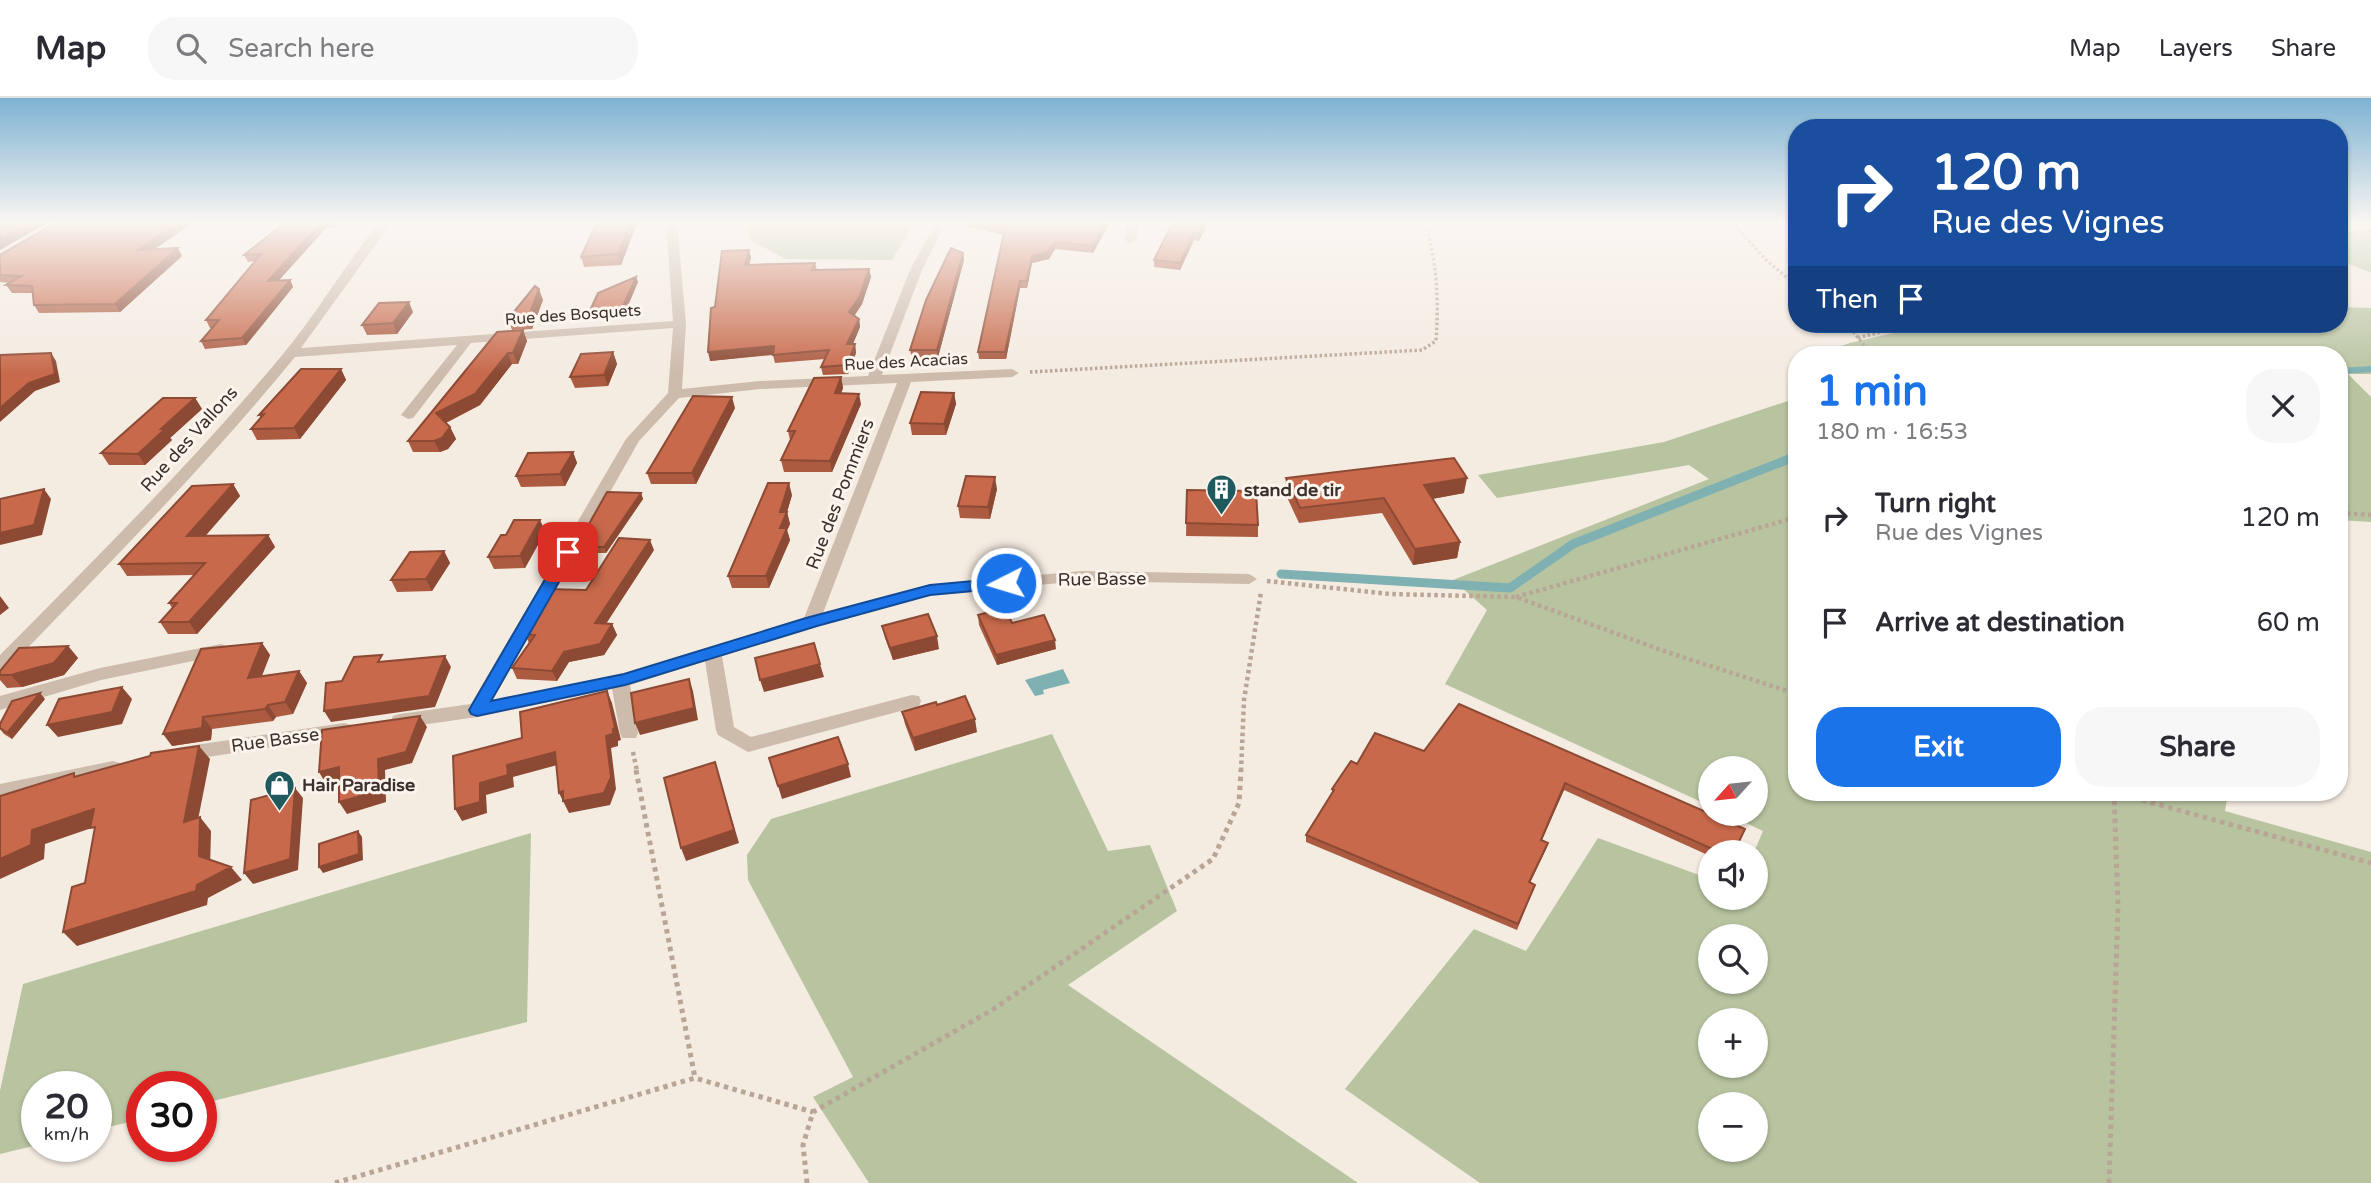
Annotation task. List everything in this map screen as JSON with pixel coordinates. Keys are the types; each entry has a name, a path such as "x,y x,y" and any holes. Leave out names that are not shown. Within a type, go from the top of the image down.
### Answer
{"street":[{"name":"Rue des Vallons","path":"0,666 202,458 291,353 345,273"},
{"path":"477,710 633,439 675,394 680,324 676,273"},
{"path":"873,380 915,273"},
{"name":"Rue des Bosquets","path":"291,353 680,324"},
{"path":"408,415 468,339"},
{"name":"Rue des Acacias","path":"675,394 760,385 1012,373"},
{"name":"Rue des Pommiers","path":"811,622 905,379"},
{"name":"Rue Basse","path":"160,758 477,710 620,681 811,622 930,590 1082,576 1249,579"},
{"path":"0,703 100,674 223,650"},
{"path":"713,652 725,730 748,746 912,701"},
{"path":"620,681 629,733"},
{"path":"0,791 134,763"}],"path":[{"path":"1012,373 1422,350 1436,341 1440,289 1436,273"},
{"path":"1854,333 1865,346"},
{"path":"1858,338 1877,333"},
{"path":"2348,514 2371,515"},
{"path":"807,1183 803,1145 813,1112 992,1010 1213,859 1239,803 1244,700 1262,580 1390,594 1516,597 1633,565 1716,536 1788,519"},
{"path":"1516,597 1664,651 1788,691"},
{"path":"629,733 695,1078"},
{"path":"2109,1183 2118,907 2115,801"},
{"path":"2144,801 2371,863"},
{"path":"335,1183 695,1078 813,1112"}],"green space":[{"path":"2348,307 2371,308 2371,374 2348,374 2348,346 1841,346 1893,333 2348,333"},
{"path":"2348,374 2371,397 2371,522 2348,521"},
{"path":"1788,401 1788,801 2227,801 2225,811 2371,852 2371,1183 1480,1183 1345,1089 1474,929 1526,951 1598,838 1698,875 1698,910 1768,910 1768,840 1759,840 1763,831 1752,826 1768,826 1768,756 1698,756 1698,800 1445,684 1487,610 1453,580 1709,479 1689,465 1497,498 1478,475 1664,442"},
{"path":"1052,734 1108,851 1150,845 1177,911 1068,985 1358,1183 869,1183 813,1097 853,1077 748,880 747,855 771,819"},
{"path":"531,833 527,1022 217,1100 217,1071 126,1071 126,1123 112,1126 112,1071 21,1071 21,1149 0,1154 0,1091 23,984"}],"water":[{"path":"1063,669 1070,683 1043,690 1044,694 1035,696 1025,680"}],"building":[{"path":"0,273 150,273 115,304 34,305 32,286 6,285 21,276 0,275"},
{"path":"245,273 276,273 268,281 290,280 242,338 201,341 219,320 206,320"},
{"path":"719,273 868,273 860,296 849,312 859,319 847,344 855,344 847,365 821,367 829,350 773,355 774,346 708,352 711,308 715,307"},
{"path":"939,273 958,273 937,350 910,350 926,300"},
{"path":"995,273 1029,273 1027,281 1020,281 1005,352 978,352"},
{"path":"636,277 621,311 589,313 598,293"},
{"path":"535,286 539,289 528,318 508,319"},
{"path":"409,302 393,323 362,325 379,303"},
{"path":"523,330 513,353 508,353 475,394 436,413 450,427 442,438 434,441 408,441 497,332"},
{"path":"613,352 604,375 570,377 581,354"},
{"path":"51,353 55,374 29,383 0,408 0,355"},
{"path":"301,369 341,369 294,428 251,429 264,414 259,415"},
{"path":"841,377 835,393 859,394 830,461 781,460 795,431 788,431 814,378"},
{"path":"921,392 954,393 944,424 910,423"},
{"path":"693,396 732,397 692,473 647,473"},
{"path":"163,398 195,398 138,454 101,453"},
{"path":"573,452 560,474 516,476 528,453"},
{"path":"1454,458 1467,478 1424,485 1460,542 1415,549 1384,498 1300,508 1286,478"},
{"path":"966,476 995,477 988,507 958,506"},
{"path":"768,483 789,483 780,512 787,512 780,528 787,528 766,576 728,576"},
{"path":"233,484 187,536 268,535 189,622 160,622 177,603 169,603 205,563 119,564 192,486"},
{"path":"44,489 34,525 0,533 0,499"},
{"name":"stand de tir","path":"1187,490 1256,491 1258,525 1186,523"},
{"path":"607,492 641,493 604,547 576,547"},
{"path":"514,520 540,520 520,556 488,557 501,535 506,535"},
{"path":"619,538 650,540 595,623 612,624 600,644 564,652 552,671 512,668 535,635 525,634 549,589 586,590"},
{"path":"444,551 426,579 391,580 410,552"},
{"path":"1005,608 1012,623 1044,615 1055,640 996,655 978,615"},
{"path":"928,614 937,636 890,648 882,626"},
{"path":"262,643 248,678 299,671 285,702 268,705 265,709 203,717 202,728 163,734 201,649"},
{"path":"814,643 820,664 760,680 755,658"},
{"path":"68,646 54,663 11,675 0,675 0,671 19,648"},
{"path":"382,655 378,662 445,656 429,696 324,711 326,683 342,681 354,657"},
{"path":"689,679 694,708 635,723 631,693"},
{"path":"122,687 112,712 47,725 59,699"},
{"path":"607,691 615,728 613,734 606,736 611,777 604,793 563,801 563,791 559,793 555,752 507,765 508,775 480,783 480,802 455,809 453,756 522,738 520,712"},
{"path":"40,693 7,733 0,728 12,701"},
{"path":"965,696 975,719 913,738 902,712"},
{"path":"1459,704 1698,808 1698,826 1738,826 1745,829 1740,840 1698,840 1698,843 1565,783 1541,840 1548,843 1529,882 1535,885 1518,924 1306,835 1334,790 1332,789 1351,761 1357,764 1375,733 1424,751"},
{"path":"420,716 406,752 378,759 379,791 339,802 339,767 319,772 322,730"},
{"path":"838,737 848,764 778,786 769,758"},
{"path":"199,746 184,822 200,817 199,856 231,867 197,885 196,891 63,932 72,887 85,883 95,827 90,828 94,809 32,830 31,845 0,859 0,796 74,773 74,777 150,756 151,753"},
{"path":"715,762 734,830 681,848 664,778"},
{"path":"295,788 290,859 244,873 251,800"},
{"path":"358,831 359,854 319,867 319,844"}],"waterway":[{"path":"2348,370 2371,369"},
{"path":"1281,574 1510,588 1573,544 1788,459"}],"place":[{"name":"stand de tir","path":"1221,517"},
{"name":"Hair Paradise","path":"279,812"}],"route":[{"path":"568,552 477,710 625,680 811,622 930,590 1006,583"}]}
